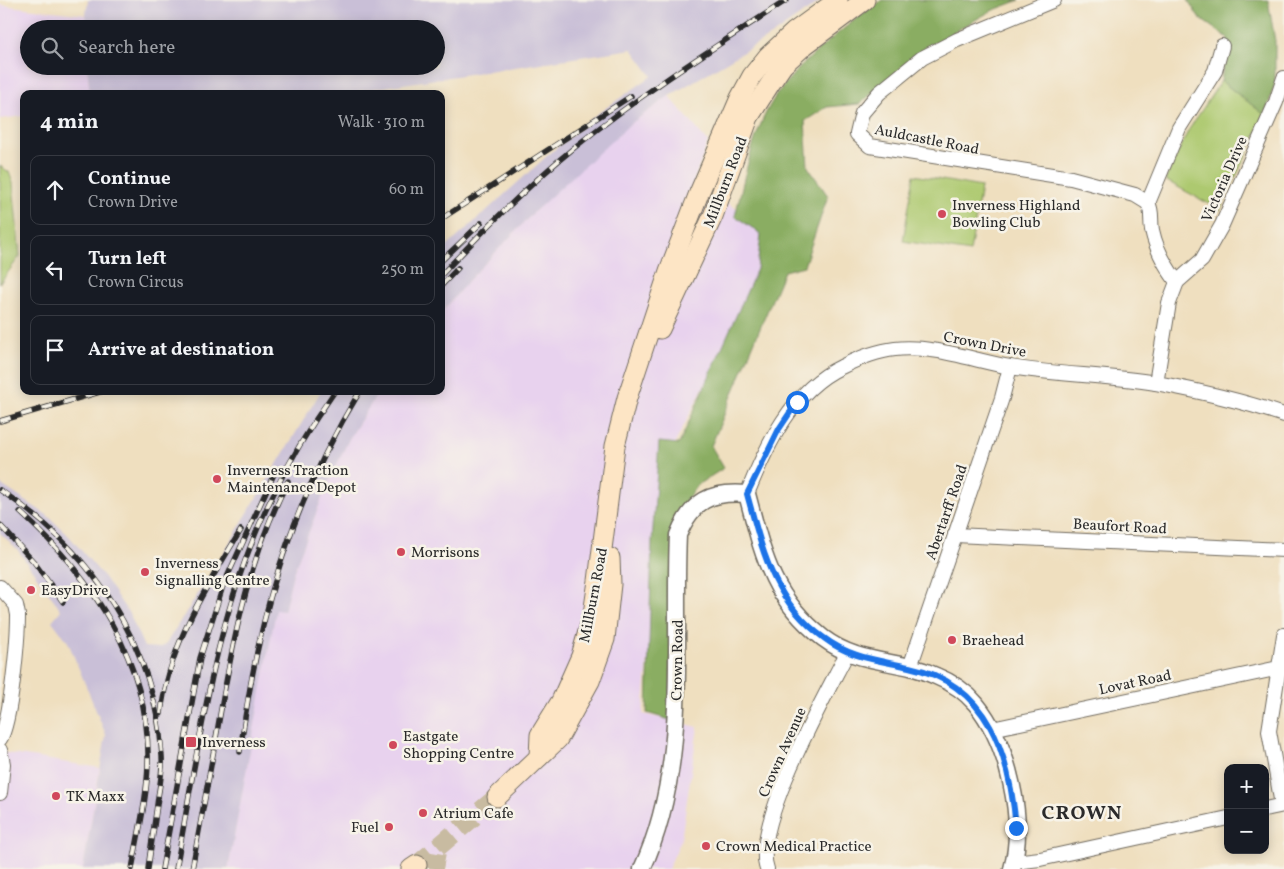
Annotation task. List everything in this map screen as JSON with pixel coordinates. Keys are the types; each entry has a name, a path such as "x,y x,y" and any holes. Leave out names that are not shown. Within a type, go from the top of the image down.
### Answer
{"main road":[{"name":"Millburn Road","path":"498,797 538,757 540,734 561,701 581,656 592,614 615,446 627,398 669,271 740,98 752,76 768,56 794,32 838,0"},
{"name":"Millburn Road","path":"627,398 713,216 749,117 783,65 805,45 865,0"}],"street":[{"name":"Auldcastle Road","path":"1054,0 957,40 922,58 879,94 862,113 857,134 870,146 1071,178 1135,195 1148,203"},
{"path":"1177,282 1166,266 1152,230 1152,212 1148,203 1179,128 1215,71 1222,46"},
{"name":"Victoria Drive","path":"1156,383 1169,303 1177,282 1202,260 1222,225 1276,102 1284,78"},
{"name":"Crown Drive","path":"747,494 774,437 797,402 818,381 840,367 868,356 894,349 928,350 1010,367 1156,383 1248,403 1284,415"},
{"name":"Abertarff Road","path":"910,667 1002,398 1010,367"},
{"name":"Crown Road","path":"642,869 658,826 676,724 678,535 685,518 703,499 734,493 747,494"},
{"path":"747,494 764,558 778,589 805,622 824,638 847,653 878,662 910,667 935,675 956,686 975,703 992,729 1006,762 1013,798 1016,828 1013,865 1224,819"},
{"name":"Beaufort Road","path":"955,535 1284,550"},
{"path":"0,588 16,605 18,626 5,726 0,739"},
{"path":"1269,808 1283,805 1269,731 1281,667 1284,635"},
{"name":"Crown Avenue","path":"767,869 765,851 773,810 785,778 847,653"},
{"name":"Lovat Road","path":"992,729 1281,667"},
{"path":"0,750 3,764 0,793"}],"shaded area":[{"path":"88,0 822,0 772,35 669,96 629,125 535,211 468,281 445,308 445,248 548,155 597,114 652,76 632,49 365,90 90,90 88,75 445,75 445,20 85,20"},
{"path":"0,5 86,15 85,20 20,20 20,75 88,75 90,90 20,90 20,116 0,119"},
{"path":"669,96 708,142 694,180 779,238 666,461 643,714 698,727 681,840 668,869 228,869 276,609 284,611 293,573 325,490 349,439 376,395 445,395 445,308 468,281 535,211 595,154 630,124"},
{"path":"319,395 376,395 349,439 325,490 293,573 284,611 276,610 228,869 83,869 106,735 68,642 52,621 61,610 17,549 0,533 0,484 47,515 69,536 103,576 130,615 144,647 160,648 165,645 215,567"},
{"name":"TK Maxx","path":"0,752 100,768 83,869 0,869"}],"green space":[{"path":"882,0 1020,0 991,11 919,52 860,104 827,107 805,121 808,167 828,196 804,266 784,271 711,446 724,468 697,485 682,507 673,545 670,720 647,713 652,542 659,442 679,444 757,269 761,234 735,216 755,140 760,125 775,97 796,71 840,32"},
{"path":"1188,0 1268,0 1275,41 1275,84 1265,115 1221,81 1228,38 1199,18"},
{"path":"1221,81 1265,115 1220,210 1165,180 1188,131"},
{"path":"0,166 9,172 13,183 20,256 0,283"},
{"name":"Inverness Highland Bowling Club","path":"914,175 981,187 970,252 903,241"}],"tunnel":[{"path":"417,865 497,797"},
{"path":"435,869 439,846"}],"railway":[{"path":"445,271 523,193 600,127 706,53 787,0"},
{"path":"445,216 631,96"},
{"path":"445,257 481,223"},
{"path":"445,282 458,268"},
{"path":"0,421 89,395"},
{"path":"176,869 211,680 236,588 252,543 271,499 301,444 332,395"},
{"path":"240,752 256,655 280,564 314,478 358,395"},
{"path":"162,869 200,658 223,586 274,474"},
{"path":"192,869 242,606 262,543 288,481"},
{"path":"0,490 33,514 90,571 113,604 132,639 147,676 157,715 162,756 161,777 148,869"},
{"path":"20,512 71,565 93,594 112,624 128,657 139,691 146,727 148,764 144,804 132,869"},
{"path":"0,525 34,562 63,602"},
{"path":"161,714 165,689 180,641 202,595 241,530"}],"place":[{"name":"Inverness Highland Bowling Club","path":"942,214"},
{"name":"Inverness Traction Maintenance Depot","path":"217,479"},
{"name":"Morrisons","path":"401,552"},
{"name":"Inverness Signalling Centre","path":"145,572"},
{"name":"EasyDrive","path":"31,590"},
{"name":"Braehead","path":"952,640"},
{"name":"Inverness","path":"191,742"},
{"name":"Eastgate Shopping Centre","path":"393,745"},
{"name":"TK Maxx","path":"56,796"},
{"name":"Atrium Cafe","path":"423,813"},
{"name":"Fuel","path":"389,827"},
{"name":"Crown Medical Practice","path":"706,846"}],"district":[{"name":"CROWN","path":"1082,812"}],"route":[{"path":"797,402 779,429 758,468 747,494 770,574 778,589 805,622 824,638 847,653 878,662 910,667 935,675 956,686 975,703 992,729 1006,762 1013,798 1016,828"}]}
